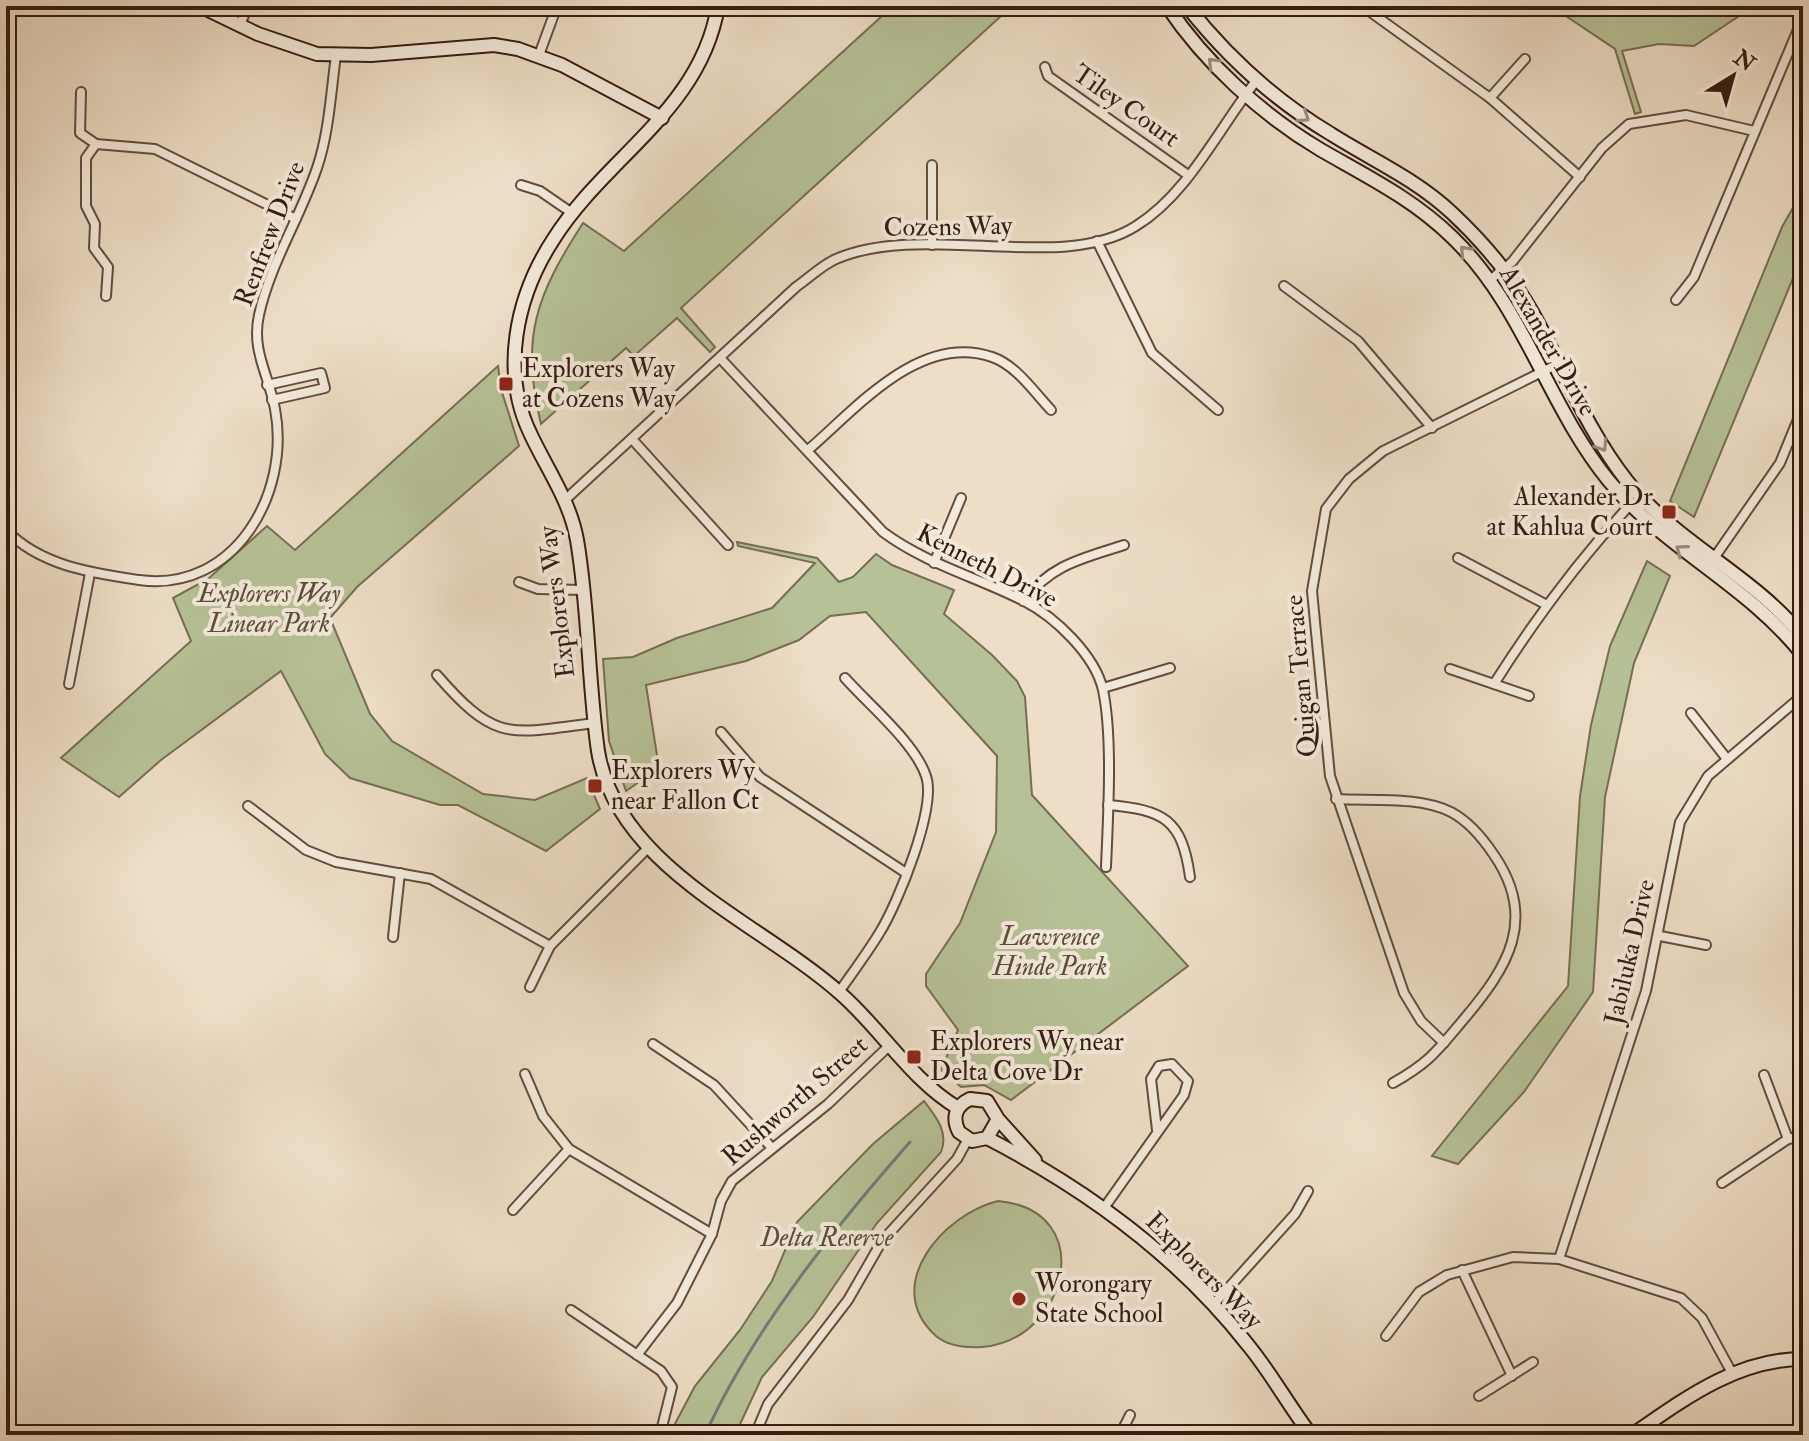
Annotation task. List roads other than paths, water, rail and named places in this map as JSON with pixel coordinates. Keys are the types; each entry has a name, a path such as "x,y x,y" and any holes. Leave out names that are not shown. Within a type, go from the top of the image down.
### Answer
{"street":[{"path":"200,6 317,54 435,52 494,45 539,55 662,118"},
{"path":"240,25 248,6"},
{"path":"539,55 557,6"},
{"name":"Explorers Way","path":"718,6 703,59 683,93 572,213 551,242 519,318 515,355 518,399 526,424 565,500 576,539 600,765 611,797 648,848 839,992 938,1095 958,1108 970,1099 985,1100 1040,1165"},
{"name":"Alexander Drive","path":"1167,6 1202,52 1246,94 1320,149 1419,208 1455,239 1490,280 1527,338 1589,454 1630,505 1710,563 1758,593 1803,637"},
{"name":"Alexander Drive","path":"1187,6 1224,50 1256,81 1306,119 1397,171 1432,196 1470,231 1503,269 1530,309 1591,430 1627,481 1655,512 1762,610 1803,655"},
{"path":"1362,6 1490,98 1580,177"},
{"path":"1676,300 1694,277 1799,27"},
{"name":"Renfrew Drive","path":"6,530 20,544 43,557 90,573 149,581 182,577 218,565 245,539 267,502 274,476 277,443 272,400 259,364 255,333 263,299 318,167 336,55"},
{"path":"1490,98 1525,59"},
{"name":"Tiley Court","path":"1045,67 1048,76 1188,175"},
{"name":"Cozens Way","path":"565,500 796,287 835,260 870,249 932,245 1076,246 1136,227 1161,206 1188,175 1256,81"},
{"path":"81,92 80,133 96,144 155,149 296,219"},
{"path":"1490,280 1503,269 1602,148 1629,124 1686,115 1754,131"},
{"path":"96,144 86,158 86,206 95,224 94,248 108,267 106,296"},
{"path":"932,165 932,245"},
{"path":"521,185 540,191 572,213"},
{"path":"1097,241 1152,353 1218,410"},
{"path":"1284,286 1358,341 1432,428"},
{"path":"808,450 908,367 937,356 970,353 994,357 1016,372 1051,410"},
{"name":"Kenneth Drive","path":"720,358 883,532 934,563 1023,601 1054,620 1074,640 1103,688 1108,805 1106,867"},
{"name":"Quigan Terrace","path":"1444,1043 1421,1021 1404,993 1336,799 1330,776 1312,591 1326,509 1349,479 1383,451 1558,364"},
{"path":"267,385 321,373 325,388 272,400"},
{"path":"1710,563 1780,463 1803,407"},
{"path":"632,439 728,545"},
{"path":"934,563 961,498"},
{"path":"1494,684 1545,604 1579,560 1630,505"},
{"path":"1023,601 1040,579 1056,568 1124,545"},
{"path":"1458,558 1545,604"},
{"path":"69,684 90,573"},
{"path":"519,582 538,589 582,590"},
{"path":"1103,688 1170,668"},
{"path":"1450,669 1529,696"},
{"path":"437,675 478,719 504,730 527,732 594,723"},
{"path":"839,992 882,929 906,873 925,816 928,779 918,758 845,678"},
{"name":"Jabiluka Drive","path":"1559,1259 1633,1032 1660,936 1674,842 1680,822 1696,793 1727,759 1803,695"},
{"path":"1691,713 1727,759"},
{"path":"721,732 760,777 906,873"},
{"path":"1336,799 1411,803 1451,812 1484,839 1507,874 1515,910 1514,939 1502,972 1427,1064 1393,1083"},
{"path":"1108,805 1154,812 1171,825 1185,844 1190,877"},
{"path":"248,806 306,850 336,862 431,879 550,946"},
{"path":"530,987 550,946 648,848"},
{"path":"393,937 400,873"},
{"path":"1660,936 1706,945"},
{"path":"653,1044 714,1085 772,1148"},
{"name":"Rushworth Street","path":"637,1355 677,1303 712,1234 721,1201 732,1181 828,1104 890,1045"},
{"path":"1104,1208 1187,1087 1186,1075 1172,1064 1159,1066 1151,1079 1157,1130"},
{"path":"525,1074 543,1116 569,1149 712,1234"},
{"path":"1764,1075 1788,1139"},
{"path":"958,1108 955,1124 968,1139"},
{"path":"968,1139 987,1138 997,1127 998,1119"},
{"path":"1722,1183 1788,1139 1803,1136"},
{"name":"Explorers Way","path":"987,1138 1040,1165 1104,1208 1214,1304 1250,1347 1308,1434"},
{"path":"755,1435 768,1404 848,1300 882,1241 957,1159 968,1139"},
{"path":"513,1210 569,1149"},
{"path":"1214,1304 1295,1214 1308,1191"},
{"path":"1386,1336 1419,1292 1462,1270 1513,1257 1559,1259 1681,1298 1702,1318 1732,1373"},
{"path":"1462,1270 1512,1376"},
{"path":"571,1310 661,1371 672,1387 660,1435"},
{"path":"1632,1435 1691,1395 1732,1373 1760,1364 1803,1359"},
{"path":"1479,1396 1533,1362"},
{"path":"1120,1435 1130,1415"}],"waterway":[{"path":"705,1435 746,1357 797,1281 910,1142"}],"place":[{"name":"Explorers Way at Cozens Way","path":"506,384"},
{"name":"Alexander Dr at Kahlua Court","path":"1669,512"},
{"name":"Explorers Wy near Fallon Ct","path":"595,786"},
{"name":"Explorers Wy near Delta Cove Dr","path":"914,1057"},
{"name":"Worongary State School","path":"1019,1299"}],"park label":[{"name":"Explorers Way Linear Park","path":"269,609"},
{"name":"Lawrence Hinde Park","path":"1050,952"},
{"name":"Delta Reserve","path":"827,1238"}]}
